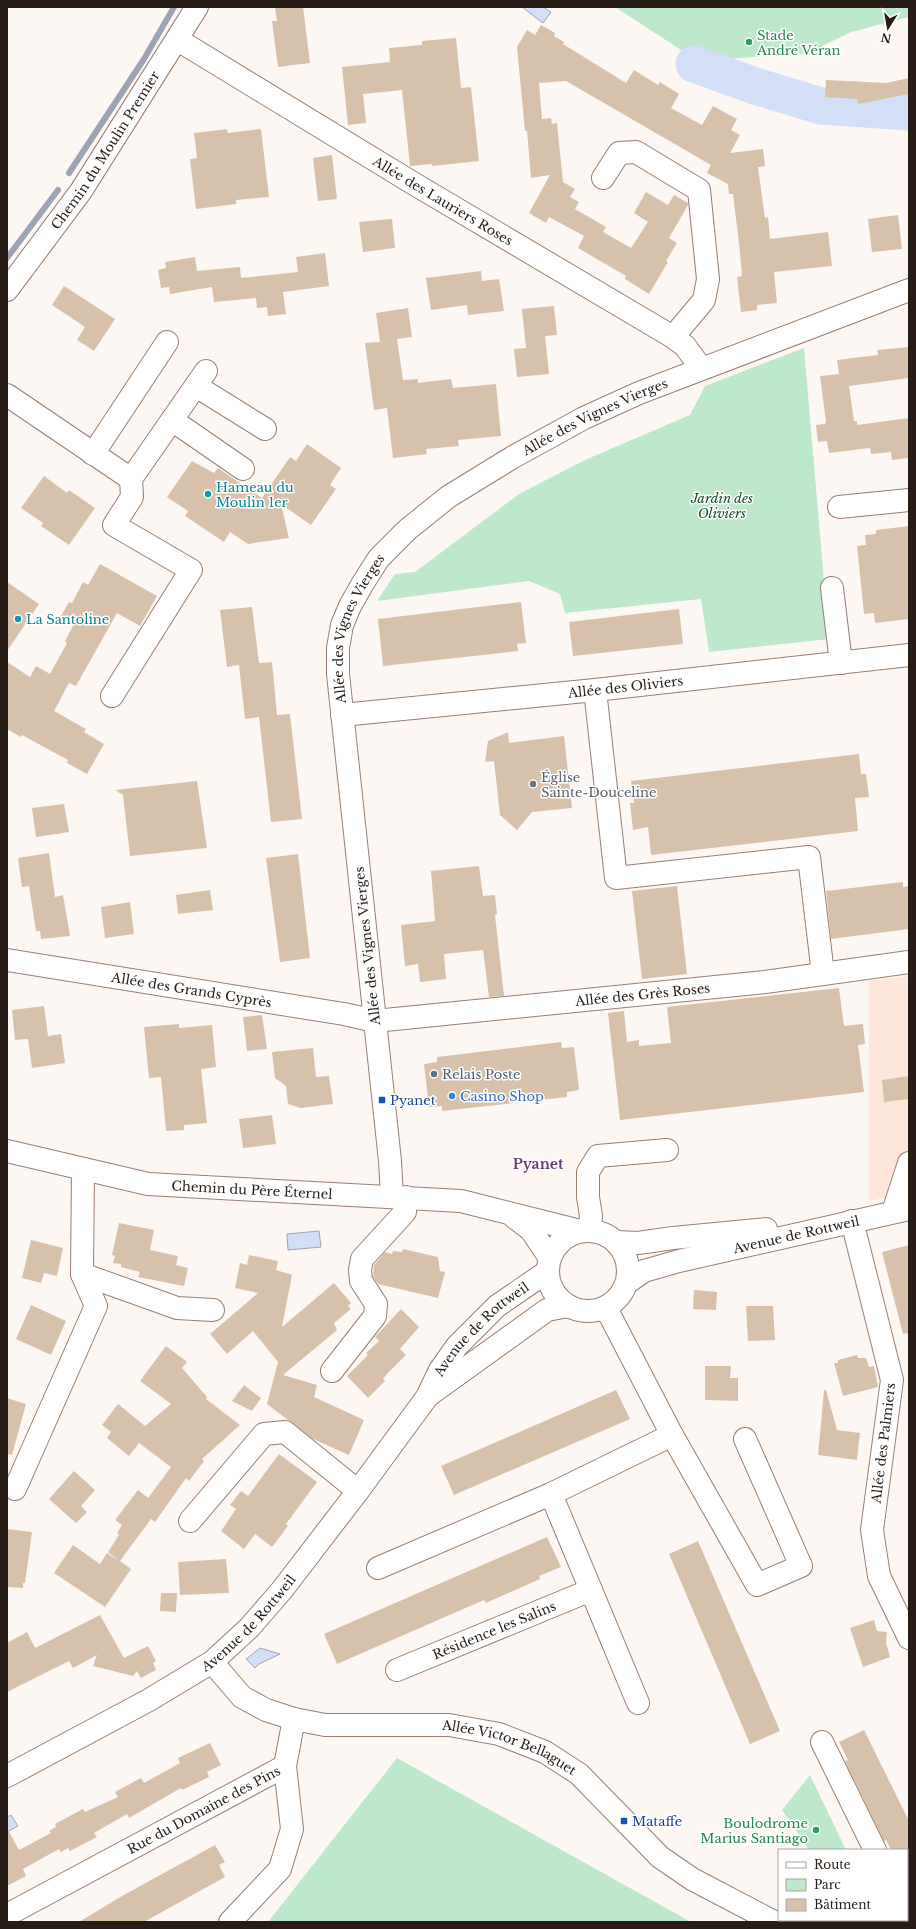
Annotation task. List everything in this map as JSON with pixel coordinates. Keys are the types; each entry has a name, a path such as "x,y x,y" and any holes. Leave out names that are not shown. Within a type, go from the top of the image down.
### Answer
{"street":[{"name":"Chemin du Moulin Premier","path":"7,290 81,191 178,40 197,7"},
{"name":"Allée des Lauriers Roses","path":"178,40 409,180 673,337 685,346 701,368"},
{"path":"603,178 619,154 636,152 699,190 708,279 704,300 673,337"},
{"name":"Allée des Vignes Vierges","path":"332,1371 375,1316 376,1304 361,1281 360,1270 362,1259 405,1212 399,1197 390,1161 338,674 338,648 342,625 350,606 379,558 408,530 448,497 513,457 584,418 701,368 909,290"},
{"path":"93,454 167,342"},
{"path":"112,696 191,570 114,525 132,497 131,479 201,378 265,430"},
{"path":"7,395 131,479"},
{"path":"172,420 243,469"},
{"path":"839,507 909,500"},
{"path":"832,588 841,663"},
{"name":"Allée des Oliviers","path":"342,715 595,690 909,654"},
{"path":"595,690 616,878 810,857 823,974"},
{"name":"Allée des Grands Cyprès","path":"7,960 344,1014 375,1021"},
{"name":"Allée des Grès Roses","path":"375,1021 764,982 909,962"},
{"path":"584,1231 591,1216 588,1197 588,1172 598,1156 667,1150"},
{"name":"Chemin du Père Éternel","path":"7,1151 148,1184 461,1201 584,1231"},
{"path":"852,1221 901,1211 909,1163"},
{"path":"15,1489 96,1306 82,1274 84,1169"},
{"name":"Chemin du Père Éternel","path":"500,1211 517,1219 530,1230 549,1264"},
{"name":"Avenue de Rottweil","path":"616,1242 638,1243 673,1238 852,1221"},
{"name":"Avenue de Rottweil","path":"628,1282 644,1271 679,1261 852,1221"},
{"name":"Allée des Palmiers","path":"852,1221 892,1380 872,1530 879,1576 909,1638"},
{"path":"584,1231 605,1234 616,1242 624,1252 628,1264 628,1282 617,1300 606,1308 594,1312 580,1311 568,1306 556,1297 550,1285 549,1264 556,1246 567,1237 584,1231"},
{"name":"Avenue de Rottweil","path":"7,1776 149,1700 212,1662 249,1628 282,1590 358,1491 427,1397 440,1370 457,1346 497,1306 549,1264"},
{"path":"82,1274 177,1308 214,1310"},
{"name":"Avenue de Rottweil","path":"427,1397 547,1310 568,1306"},
{"path":"606,1308 672,1435 757,1585 801,1566 745,1439"},
{"path":"190,1521 264,1434 285,1432 358,1491"},
{"path":"378,1568 551,1494 672,1435"},
{"path":"551,1494 638,1703"},
{"name":"Résidence les Salins","path":"396,1670 591,1590"},
{"name":"Allée Victor Bellaguet","path":"212,1662 242,1697 266,1710 294,1719 325,1725 449,1725 499,1734 545,1752 579,1774 660,1857 692,1879 774,1922"},
{"path":"285,1766 294,1719"},
{"path":"822,1742 875,1849"},
{"name":"Rue du Domaine des Pins","path":"7,1915 285,1766 292,1829 280,1869 230,1922"}],"shaded area":[{"path":"909,976 909,1193 869,1201 869,981"}],"green space":[{"name":"Stade André Véran","path":"615,7 909,7 909,17 851,32 808,53 698,61"},
{"name":"Jardin des Oliviers","path":"804,348 829,639 709,652 701,599 565,613 560,594 529,581 377,601 395,574 415,572 519,494 585,460 690,415 705,386"},
{"path":"397,1758 691,1922 268,1922"},
{"name":"Boulodrome Marius Santiago","path":"810,1775 846,1849 808,1849 782,1810"}],"water":[{"path":"522,7 543,7 551,12 543,23"},
{"path":"319,1231 321,1247 288,1250 287,1234"},
{"path":"260,1648 280,1654 259,1664 255,1668 246,1659"},
{"path":"11,1815 18,1826 7,1832 7,1817"}],"building":[{"path":"275,7 303,7 310,63 278,67 272,21 277,21"},
{"path":"541,25 555,33 554,36 564,42 563,44 626,83 634,70 658,85 660,82 679,94 671,108 702,125 713,106 737,119 731,130 740,135 730,153 763,149 765,166 758,167 765,218 768,217 770,239 828,232 832,266 774,272 777,303 757,305 757,310 741,312 737,277 742,276 739,243 733,194 729,194 728,184 707,173 711,165 566,81 539,83 542,119 551,118 552,124 557,123 563,182 575,189 570,197 579,202 575,209 606,227 603,232 631,248 648,222 634,213 646,192 668,205 674,195 688,203 688,205 669,238 677,243 666,261 668,262 649,294 625,279 626,276 578,248 584,236 549,217 546,223 529,213 550,175 531,178 517,47 527,30 535,35"},
{"path":"456,38 461,88 471,87 479,161 432,166 432,164 410,166 402,90 363,94 366,123 348,125 342,67 390,62 389,48 422,45 422,41"},
{"path":"909,78 909,94 858,104 857,99 825,97 826,80 886,83"},
{"path":"227,129 228,133 261,129 269,197 236,200 236,204 196,209 190,159 197,158 194,133"},
{"path":"332,155 337,199 318,201 313,158"},
{"path":"898,215 902,249 872,252 868,219"},
{"path":"392,219 395,248 363,252 359,222"},
{"path":"325,253 329,286 283,292 286,314 268,316 267,307 257,308 256,298 214,302 212,287 170,294 169,287 161,288 158,270 166,268 165,262 195,257 197,271 240,267 241,278 298,272 296,257"},
{"path":"481,271 482,281 499,279 504,311 468,315 467,305 431,310 426,278"},
{"path":"64,286 115,319 94,351 77,340 85,327 52,305"},
{"path":"554,306 557,335 545,336 549,374 517,377 514,349 526,348 522,309"},
{"path":"408,308 412,337 397,339 403,380 418,379 418,383 451,379 453,388 496,384 501,436 458,440 459,446 426,449 427,454 393,458 387,408 374,410 365,343 380,342 376,313"},
{"path":"909,347 909,378 849,386 854,421 857,421 857,425 909,418 909,458 892,460 891,452 871,454 870,448 829,453 827,441 818,442 816,425 825,424 826,422 820,376 839,374 837,360 878,355 877,350"},
{"name":"Hameau du Moulin 1er","path":"307,444 341,468 330,485 336,489 311,525 281,504 289,538 248,544 230,532 224,542 185,516 188,511 167,497 192,461 214,473 218,468 262,498 290,457 296,461"},
{"path":"44,476 67,493 69,490 95,508 69,545 41,526 43,523 21,508"},
{"path":"909,526 909,619 875,623 874,613 864,614 857,546 866,545 865,535 876,534 876,530"},
{"path":"100,564 157,596 140,626 117,613 76,686 69,683 54,711 86,729 84,732 104,744 87,774 67,763 68,760 22,735 21,737 7,729 7,662 30,677 36,666 50,674 67,643 65,641 74,624 61,616 69,602 72,603 83,582 88,585"},
{"name":"La Santoline","path":"7,582 39,604 7,651"},
{"path":"521,602 526,643 517,644 518,651 383,666 378,619"},
{"path":"252,607 259,663 272,662 277,715 290,714 302,819 271,822 259,717 245,719 239,665 227,667 220,610"},
{"path":"679,609 683,644 573,656 569,622"},
{"name":"Église Sainte-Douceline","path":"508,732 509,743 564,736 572,808 532,812 517,830 500,815 494,761 485,762 488,741"},
{"path":"859,754 861,774 866,774 869,797 855,798 858,831 651,855 648,827 633,830 630,803 634,803 631,781"},
{"path":"197,781 207,848 130,856 123,795 115,790"},
{"path":"64,804 69,832 36,837 32,808"},
{"path":"49,853 55,897 63,895 70,936 41,939 40,931 36,931 29,886 22,887 18,858"},
{"path":"298,854 310,958 280,962 266,858"},
{"path":"479,866 483,896 495,895 497,914 495,915 504,996 489,997 483,950 444,954 446,979 420,982 418,964 405,966 401,925 435,921 431,871"},
{"path":"903,882 903,887 909,886 909,929 831,939 826,891"},
{"path":"677,886 687,974 642,979 632,891"},
{"path":"210,890 213,910 178,914 176,895"},
{"path":"130,902 134,934 105,938 101,907"},
{"path":"839,988 844,1026 863,1024 865,1044 858,1045 864,1092 620,1120 608,1013 624,1011 627,1042 639,1040 639,1046 671,1043 667,1007"},
{"path":"44,1006 48,1036 61,1034 65,1063 32,1068 28,1039 15,1040 12,1010"},
{"path":"262,1015 267,1049 247,1051 243,1017"},
{"path":"179,1024 179,1028 212,1025 216,1067 201,1069 207,1123 184,1125 184,1130 166,1131 161,1077 149,1078 144,1027"},
{"path":"561,1042 562,1048 574,1047 579,1090 567,1092 567,1097 442,1111 442,1106 429,1107 424,1064 437,1062 437,1057"},
{"path":"313,1048 316,1077 329,1076 333,1104 301,1108 288,1104 286,1086 275,1078 272,1052"},
{"path":"909,1076 909,1099 884,1102 882,1080"},
{"path":"272,1115 276,1144 243,1148 239,1119"},
{"path":"119,1223 154,1230 150,1250 178,1256 176,1265 188,1268 184,1286 138,1277 140,1272 121,1267 121,1264 113,1263 115,1256 112,1255"},
{"path":"31,1240 63,1248 57,1276 44,1273 41,1283 22,1278"},
{"path":"909,1245 909,1333 903,1334 882,1252"},
{"path":"403,1249 438,1257 440,1271 445,1272 438,1298 378,1284 373,1277 374,1265 385,1252 392,1254 393,1251 402,1252"},
{"path":"249,1255 278,1261 276,1270 292,1275 282,1327 334,1283 351,1303 348,1306 351,1309 334,1323 337,1330 283,1375 317,1385 314,1397 364,1420 349,1455 313,1439 267,1404 278,1362 253,1331 227,1354 210,1334 258,1293 235,1288 240,1263 247,1265"},
{"path":"694,1290 717,1292 716,1310 693,1309"},
{"path":"31,1305 66,1321 51,1355 16,1339"},
{"path":"746,1306 773,1306 775,1340 748,1341"},
{"path":"401,1309 419,1327 400,1349 406,1355 387,1374 383,1379 385,1381 368,1398 347,1376 368,1355 366,1353 379,1341 375,1337"},
{"path":"166,1346 187,1362 182,1368 207,1397 206,1399 240,1425 202,1459 204,1461 189,1481 186,1478 155,1522 151,1519 120,1561 131,1569 105,1607 54,1573 73,1545 100,1564 107,1553 119,1561 108,1552 119,1535 117,1533 122,1525 115,1520 138,1490 148,1498 171,1467 139,1443 129,1456 107,1438 111,1432 102,1425 118,1404 145,1426 171,1404 140,1381"},
{"path":"857,1355 858,1358 866,1358 869,1367 874,1366 878,1387 843,1396 834,1363 838,1363 838,1360"},
{"path":"705,1366 731,1366 730,1378 738,1378 738,1401 705,1400"},
{"path":"244,1385 261,1398 252,1411 232,1401"},
{"path":"616,1390 630,1419 454,1495 441,1466"},
{"path":"824,1390 826,1390 837,1430 860,1433 857,1460 818,1455"},
{"path":"7,1398 26,1404 12,1455 7,1454"},
{"path":"279,1454 317,1482 286,1524 288,1526 272,1547 255,1534 244,1549 221,1531 236,1509 230,1505 241,1491 248,1496"},
{"path":"74,1471 95,1490 81,1506 87,1512 76,1523 49,1499"},
{"path":"7,1529 32,1532 23,1588 7,1587"},
{"path":"547,1537 561,1567 539,1576 540,1579 486,1603 484,1600 337,1664 324,1634"},
{"path":"698,1541 780,1731 750,1744 669,1554"},
{"path":"226,1559 229,1593 180,1595 178,1562"},
{"path":"161,1593 177,1593 176,1612 160,1611"},
{"path":"100,1615 124,1658 148,1646 156,1661 153,1663 156,1670 141,1678 137,1671 133,1676 93,1666 97,1655 73,1668 69,1661 7,1692 7,1643 27,1632 35,1648"},
{"path":"874,1620 877,1631 887,1632 886,1643 890,1657 863,1667 850,1628"},
{"path":"864,1730 909,1821 909,1850 890,1849 886,1840 884,1841 845,1761 848,1760 839,1742"},
{"path":"210,1743 221,1765 207,1772 209,1777 182,1790 181,1788 129,1818 127,1814 94,1833 97,1837 70,1851 68,1848 61,1852 59,1849 23,1869 26,1876 7,1886 7,1828 19,1850 51,1833 49,1831 56,1827 55,1824 83,1809 85,1812 118,1797 115,1792 141,1778 144,1783 180,1763 178,1758"},
{"path":"215,1845 225,1862 219,1865 225,1877 144,1922 79,1922 122,1896"}],"waterway":[{"path":"69,173 144,59 174,7"},
{"path":"694,64 755,86 821,106 909,112"},
{"path":"7,258 58,190"}],"place":[{"name":"Stade André Véran","path":"749,42"},
{"name":"Hameau du Moulin 1er","path":"208,494"},
{"name":"La Santoline","path":"18,619"},
{"name":"Église Sainte-Douceline","path":"533,784"},
{"name":"Relais Poste","path":"434,1074"},
{"name":"Casino Shop","path":"452,1096"},
{"name":"Pyanet","path":"382,1100"},
{"name":"Mataffe","path":"624,1821"},
{"name":"Boulodrome Marius Santiago","path":"816,1830"}],"district":[{"name":"Pyanet","path":"538,1164"}]}
